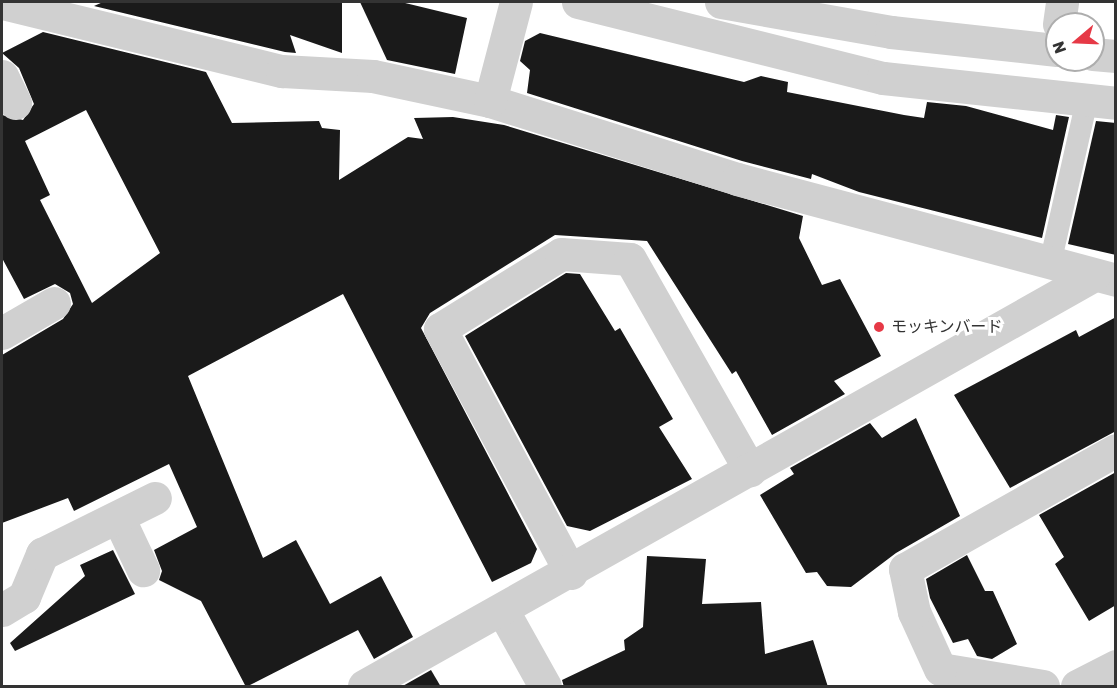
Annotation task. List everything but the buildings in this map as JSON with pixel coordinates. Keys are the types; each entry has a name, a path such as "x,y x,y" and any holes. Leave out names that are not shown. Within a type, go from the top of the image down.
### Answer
{"street":[{"path":"490,101 516,2"},
{"path":"578,2 883,78 1101,101"},
{"path":"720,2 891,32 1045,39"},
{"path":"2,3 282,71 372,76 490,101 736,178 1105,278"},
{"path":"572,573 440,329 561,254 630,259 750,470"},
{"path":"364,687 572,573 750,470 1105,278"},
{"path":"2,333 54,303"},
{"path":"1043,687 940,669 914,612 905,569 1116,450"},
{"path":"2,610 24,597 42,554 155,498"},
{"path":"118,517 143,570"},
{"path":"503,611 545,687"},
{"path":"1077,687 1116,666"}],"lane":[{"path":"1050,264 1101,101"}],"place":[{"name":"モッキンバード","path":"879,327"}]}
